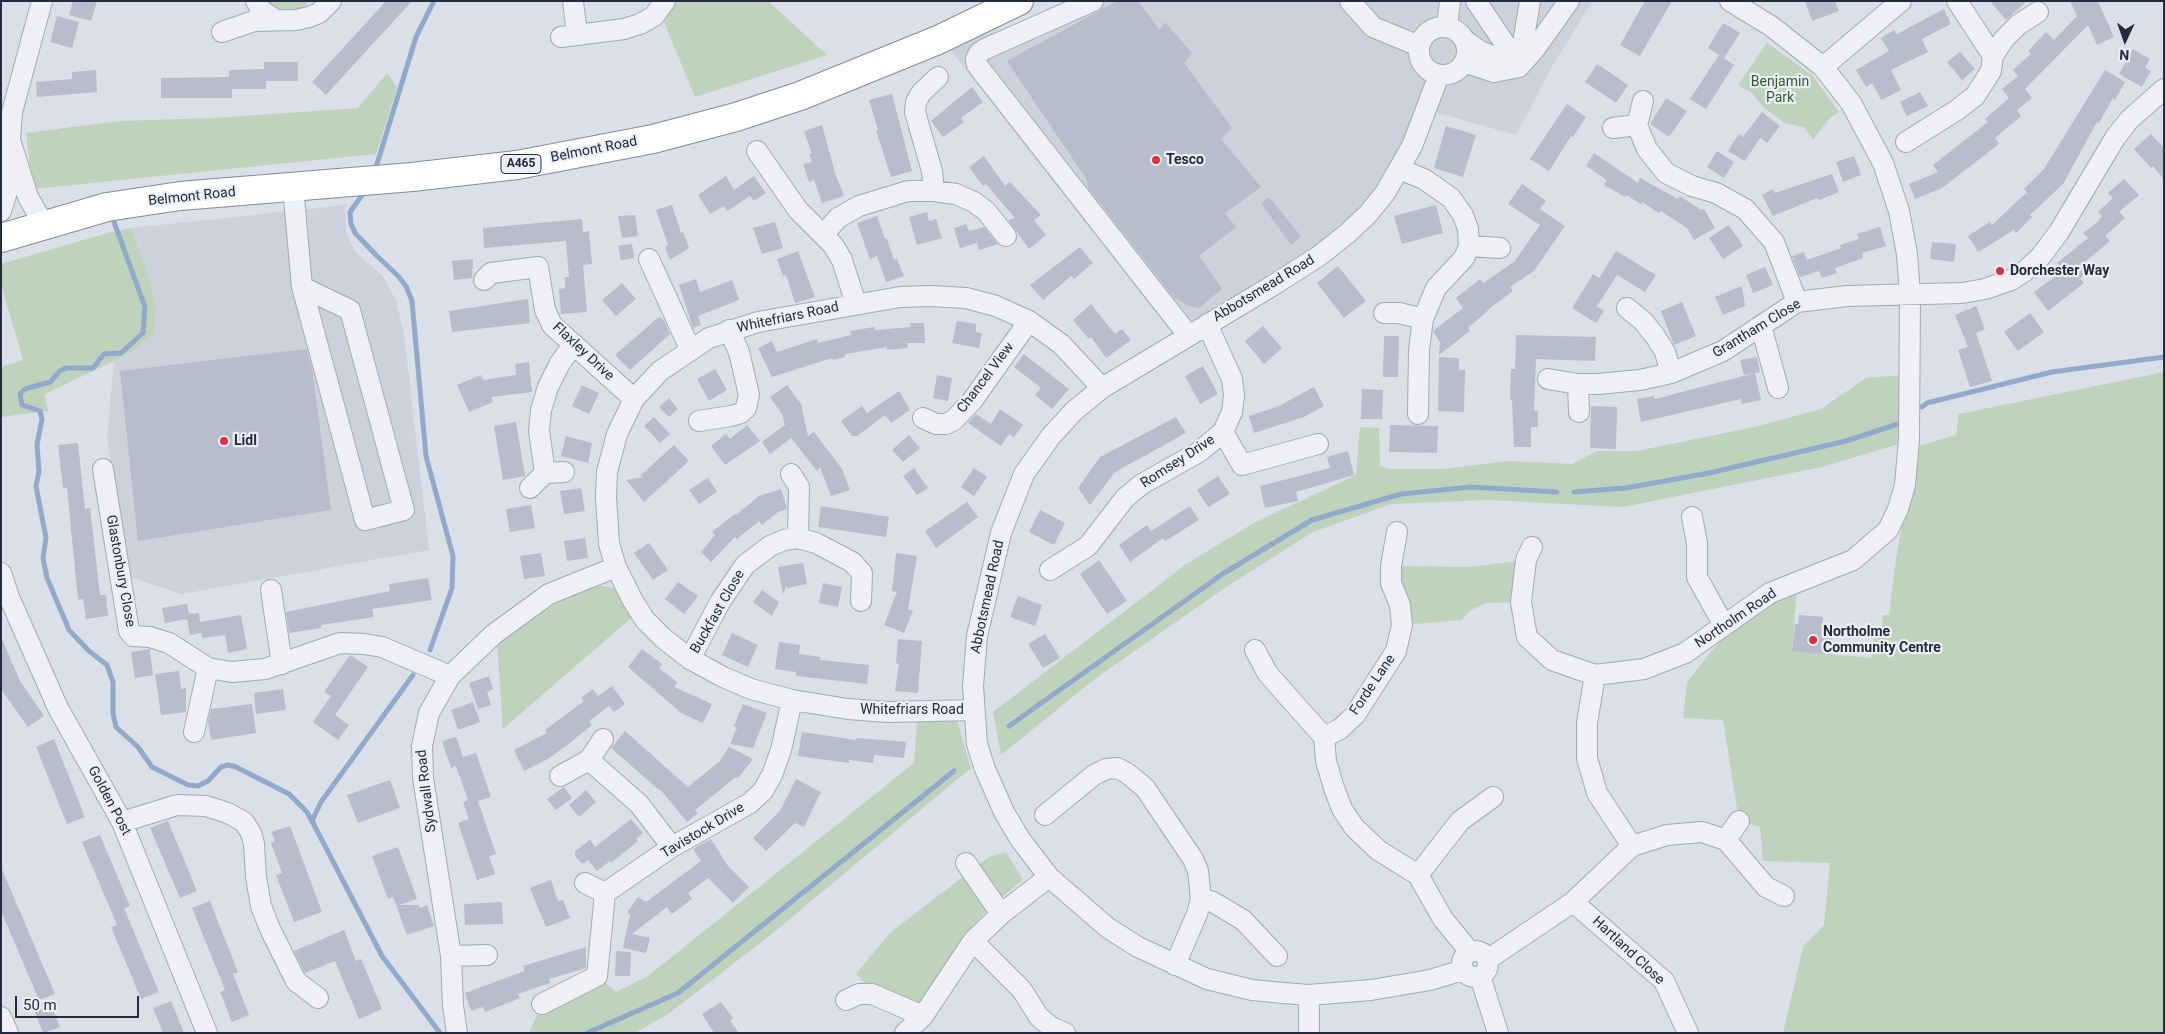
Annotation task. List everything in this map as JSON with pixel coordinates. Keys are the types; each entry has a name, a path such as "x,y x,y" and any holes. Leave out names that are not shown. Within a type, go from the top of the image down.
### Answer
{"highway":[{"name":"Belmont Road","path":"1,238 108,208 180,196 517,165 653,139 800,96 938,40 1019,1"}],"street":[{"path":"1,211 11,179 6,141 42,1"},
{"path":"256,1 261,10 276,20"},
{"path":"222,32 254,21 296,20 309,17 319,14 330,1"},
{"path":"574,1 569,36 624,29 640,24 654,16 665,1"},
{"path":"1093,1 979,53 977,65 1188,335"},
{"path":"1350,1 1372,26 1419,46"},
{"path":"1447,27 1450,1"},
{"path":"1476,1 1505,44 1504,52 1497,64"},
{"path":"1497,64 1517,52 1524,43 1530,1"},
{"path":"1464,62 1519,67 1534,50 1569,1"},
{"path":"1464,40 1497,64 1511,77 1526,74 1538,66 1583,1"},
{"name":"Northolm Road","path":"1532,547 1526,560 1521,602 1527,637 1552,660 1595,674 1644,669 1685,653 1723,624 1770,593 1853,560 1888,530 1898,510 1905,485 1909,440 1910,295 1907,254 1899,211 1882,163 1851,103 1823,66 1771,26 1730,1"},
{"path":"1823,66 1901,1"},
{"path":"1957,1 1993,56"},
{"path":"1906,142 1957,110 1975,96 1992,71 1993,56 2004,39 2018,25 2038,12"},
{"path":"1447,27 1460,34 1464,40 1467,54 1464,62 1454,72 1439,75 1426,68 1421,61 1419,46 1422,39 1432,29 1447,27"},
{"name":"Abbotsmead Road","path":"1439,75 1423,122 1399,169 1385,193 1368,214 1319,256 1102,388 1074,411 1051,436 1021,483 1001,533 978,636 973,686 978,744 992,788 1020,839 1049,877 1108,928 1175,965 1207,979 1252,990 1309,995 1372,990 1430,980 1475,964 1573,902 1632,846 1667,835 1702,832 1726,840"},
{"path":"934,191 932,171 915,112 916,102 921,93 938,77"},
{"path":"1910,295 1962,293 1985,289 2011,280 2025,271 2041,256 2059,232 2115,138 2129,120 2164,89"},
{"path":"1643,101 1637,125 1647,149 1666,173 1692,186 1732,201 1758,222 1774,242 1797,302"},
{"path":"1613,128 1637,125"},
{"path":"6,141 28,197 44,225"},
{"path":"758,151 798,210 824,234 842,260 856,304"},
{"path":"1399,169 1424,179 1451,198 1463,215 1468,229 1469,246 1464,258 1436,288 1423,319 1419,350 1418,414"},
{"path":"293,187 302,287 364,520 404,510 350,310 302,287"},
{"path":"824,234 838,218 859,206 908,191 934,191 956,194 974,202 986,211 1006,236"},
{"path":"1469,246 1500,248"},
{"path":"649,259 690,349"},
{"name":"Flaxley Drive","path":"484,280 491,273 538,267 545,310 552,325 634,399"},
{"name":"Grantham Close","path":"1548,379 1578,384 1640,380 1671,373 1723,352 1797,302 1838,296 1910,295"},
{"name":"Whitefriars Road","path":"974,710 888,712 848,709 792,700 744,686 690,659 663,638 645,620 616,567 606,520 607,472 616,434 634,399 660,371 690,349 729,330 758,322 856,304 908,297 966,298 996,306 1029,321 1061,344 1102,388"},
{"path":"1627,308 1643,321 1655,336 1665,352 1671,373"},
{"path":"1384,313 1399,313 1423,319"},
{"name":"Chancel View","path":"930,421 946,424 960,414 1029,321"},
{"name":"Romsey Drive","path":"1050,570 1088,546 1125,498 1142,484 1199,452 1223,432 1232,412 1234,395 1232,379 1207,324"},
{"path":"1760,326 1778,388"},
{"path":"699,421 731,416 741,413 746,408 749,395 738,352 729,330"},
{"path":"530,488 554,472 539,431 541,410 548,387 560,363 574,344"},
{"path":"1578,384 1579,412"},
{"path":"1223,432 1242,465 1318,444"},
{"name":"Glastonbury Close","path":"103,469 129,631 133,636 150,637 169,643 208,668 247,672 282,664 334,645 364,644 382,647 450,676"},
{"path":"792,474 799,487 798,538 816,543 852,562 862,573 861,601"},
{"path":"1692,517 1697,543 1698,577 1723,624"},
{"name":"Forde Lane","path":"1324,737 1340,728 1355,715 1396,651 1402,625 1400,605 1391,583 1391,566 1397,532"},
{"name":"Buckfast Close","path":"690,659 720,602 745,565 770,546 784,540 798,538"},
{"name":"Sydwall Road","path":"457,1033 453,1006 451,956 423,778 422,746 429,713 450,676 494,634 549,594 616,567"},
{"name":"Golden Post","path":"1,573 9,597 58,708 122,822 207,1033"},
{"path":"271,590 282,664"},
{"path":"1255,650 1268,674 1324,737 1326,761 1334,788 1342,809 1354,827 1378,850 1418,875 1443,919 1475,964 1498,1033"},
{"path":"194,732 208,668"},
{"path":"1595,674 1587,723 1587,758 1597,793 1632,846"},
{"name":"Tavistock Drive","path":"605,893 672,847 750,804 763,791 772,775 781,750 792,700"},
{"path":"560,776 588,760 603,739"},
{"path":"588,760 639,804 672,847"},
{"path":"1045,815 1094,775 1106,769 1117,768 1127,773 1145,788 1198,871 1200,899 1197,914 1175,965"},
{"path":"1418,875 1460,821 1493,797"},
{"path":"122,822 177,805 206,806 228,813 244,822 252,832 261,906 270,929 296,981 318,998"},
{"path":"1739,822 1726,840 1766,887 1784,896"},
{"path":"966,863 1001,914"},
{"path":"904,1033 923,1016 974,941 1001,914 1049,877"},
{"path":"542,1004 597,976 605,893 585,883"},
{"path":"1200,899 1213,902 1243,920 1277,956"},
{"name":"Hartland Close","path":"1573,902 1664,981 1688,1033"},
{"path":"974,941 1022,990 1039,1016 1051,1027 1065,1033"},
{"path":"451,956 487,955"},
{"path":"846,1000 859,994 872,994 923,1016"},
{"path":"1309,995 1309,1033"},
{"path":"1,1017 8,1033"}],"shaded area":[{"path":"1070,1 1593,1 1555,61 1516,135 1420,108 1388,170 1365,201 1318,247 1173,335 948,47 1053,12"},
{"path":"345,205 346,231 355,252 382,275 396,300 404,334 429,550 182,594 129,577 107,439 114,361 139,347 154,333 156,310 151,282 131,228"}],"green space":[{"path":"265,1 308,1 302,9 284,13 270,9"},
{"path":"677,1 768,1 827,55 695,97 664,22"},
{"name":"Benjamin Park","path":"1767,43 1812,75 1839,112 1830,118 1813,139 1803,127 1785,123 1763,107 1752,93 1738,85"},
{"path":"387,73 397,88 376,154 33,189 26,133 120,121 215,118 358,108"},
{"path":"131,228 151,282 156,310 154,333 139,347 114,361 45,394 48,411 1,417 1,367 23,360 1,284 1,264"},
{"path":"2164,372 2164,1033 1783,1033 1803,947 1824,925 1830,863 1763,861 1760,827 1739,821 1723,720 1683,718 1687,682 1737,620 1797,586 1792,651 1872,658 1874,634 1881,635 1883,615 1889,615 1896,559 1916,447 1956,435 1959,414"},
{"path":"1901,375 1902,443 1822,467 1623,507 1489,500 1391,504 1313,532 1226,587 1096,678 1001,755 993,712 1185,565 1252,524 1356,475 1360,427 1379,428 1380,465 1388,469 1444,469 1508,461 1572,464 1597,451 1637,451 1759,426 1821,409 1866,378"},
{"path":"1526,560 1521,602 1487,603 1471,610 1462,620 1402,625 1391,566 1470,567"},
{"path":"597,585 614,588 624,600 631,618 503,729 497,642 560,601"},
{"path":"957,721 971,768 768,937 668,1014 635,1033 529,1033 542,1004 597,976 616,992 648,976 914,763 917,722"},
{"path":"1006,852 1023,880 990,907 966,933 917,1007 870,989 856,974 891,932 989,857"}],"building":[{"path":"73,1 97,1 91,21 69,15"},
{"path":"386,1 412,1 326,95 312,82"},
{"name":"Tesco","path":"1117,1 1138,1 1160,30 1165,22 1192,53 1184,63 1232,128 1221,139 1261,187 1225,213 1236,227 1199,256 1222,289 1199,308 1188,306 1177,298 1175,299 1088,188 1087,180 1007,61"},
{"path":"1645,1 1672,1 1640,56 1620,45"},
{"path":"1805,1 1835,1 1839,11 1812,21"},
{"path":"1990,1 2027,1 2006,20"},
{"path":"2070,1 2098,1 2114,37 2097,45 2088,25 2025,89 2032,98 2017,110 2021,116 1995,138 1999,144 1942,188 1915,199 1909,184 1938,172 1933,165 1988,122 1985,119 2009,98 2002,89 2018,76 2013,70 2031,54 2028,51 2046,32 2054,40 2077,16"},
{"path":"1944,9 1951,24 1922,39 1928,52 1891,70 1901,90 1881,100 1872,83 1866,87 1856,70 1889,51 1881,38 1894,30 1897,34"},
{"path":"57,16 79,22 72,48 50,42"},
{"path":"1723,23 1740,33 1724,58 1708,48"},
{"path":"2133,49 2150,59 2145,68 2151,71 2142,87 2119,74"},
{"path":"1960,52 1975,69 1962,80 1947,62"},
{"path":"1719,55 1734,65 1706,109 1690,99"},
{"path":"264,62 298,62 298,81 266,81 266,89 232,89 232,98 161,98 161,78 229,77 229,70 264,69"},
{"path":"1597,64 1628,85 1616,103 1585,82"},
{"path":"96,70 97,92 37,97 36,82 72,79 72,72"},
{"path":"2105,70 2125,82 2115,100 2113,98 2099,123 2097,122 2063,184 2030,215 2032,217 2016,233 2014,230 1978,252 1968,236 1990,222 1992,225 2027,192 2024,189 2044,169"},
{"path":"972,87 983,102 961,118 964,122 943,137 931,121"},
{"path":"1920,92 1928,106 1907,116 1900,102"},
{"path":"892,94 912,171 891,177 876,130 878,130 869,100"},
{"path":"1666,98 1687,111 1669,137 1650,124"},
{"path":"1567,104 1586,117 1573,137 1571,136 1549,171 1530,159"},
{"path":"1762,112 1780,126 1767,143 1760,138 1745,161 1728,151 1739,134 1743,137"},
{"path":"822,125 836,176 844,196 822,203 814,180 809,182 803,164 812,162 809,154 812,153 804,131"},
{"path":"1446,126 1476,135 1463,177 1434,168"},
{"path":"2151,134 2164,148 2164,180 2153,166 2151,168 2134,149"},
{"path":"1717,151 1734,162 1724,178 1707,167"},
{"path":"1594,153 1638,183 1640,178 1678,199 1680,196 1701,210 1704,209 1715,228 1694,240 1687,228 1661,211 1659,213 1642,202 1641,204 1626,195 1625,197 1604,185 1607,180 1586,166"},
{"path":"984,156 1005,186 1010,182 1041,215 1034,220 1046,235 1029,249 1008,220 1015,218 986,184 983,186 969,167"},
{"path":"1854,156 1861,175 1843,182 1836,162"},
{"path":"1832,174 1839,192 1819,200 1817,198 1773,216 1762,195 1773,189 1775,193"},
{"path":"726,176 734,190 754,176 766,193 754,201 750,196 727,211 724,206 710,214 698,195"},
{"path":"2124,179 2139,195 2119,212 2125,218 2105,236 2110,241 2086,261 2092,269 2080,278 2084,283 2048,311 2034,292 2063,271 2057,263 2088,238 2083,233 2098,222 2102,216 2098,212 2113,198 2108,193"},
{"path":"1522,184 1546,201 1540,209 1565,226 1534,271 1510,287 1513,291 1468,328 1470,331 1439,355 1440,342 1433,331 1463,308 1456,298 1480,279 1483,283 1514,262 1540,225 1508,204"},
{"path":"1269,197 1301,236 1291,245 1261,203"},
{"path":"672,205 681,233 683,232 689,248 670,260 665,247 668,245 656,210"},
{"path":"1436,205 1443,233 1402,244 1394,216"},
{"path":"927,212 929,221 936,219 942,238 917,245 909,217"},
{"path":"635,215 638,236 622,238 618,216"},
{"path":"877,216 894,260 897,259 904,276 886,282 877,256 870,259 857,223"},
{"path":"582,219 583,232 589,231 592,264 583,265 587,312 561,314 559,289 565,288 565,277 569,277 566,241 484,248 483,228"},
{"path":"775,222 783,248 762,254 753,228"},
{"path":"966,224 969,231 984,227 998,244 979,250 977,243 960,248 954,228"},
{"path":"1729,225 1743,246 1723,259 1709,238"},
{"path":"1880,227 1886,246 1862,253 1863,258 1835,268 1837,273 1822,278 1819,271 1800,277 1792,256 1804,252 1807,260 1841,248 1840,245 1859,239 1857,234"},
{"path":"1932,242 1956,244 1954,262 1930,259"},
{"path":"632,244 634,258 621,260 618,246"},
{"path":"1080,247 1093,263 1074,279 1071,276 1043,300 1030,285"},
{"path":"798,251 815,297 795,303 786,275 783,276 777,259"},
{"path":"1616,251 1656,275 1645,292 1617,275 1597,306 1604,311 1596,323 1572,308 1593,274 1599,278"},
{"path":"473,259 472,278 454,280 452,261"},
{"path":"1338,266 1366,301 1344,318 1317,283"},
{"path":"1765,267 1773,285 1753,293 1746,275"},
{"path":"696,279 700,292 732,280 739,300 698,316 701,325 693,328 679,285"},
{"path":"622,283 636,299 616,316 602,300"},
{"path":"1742,286 1745,306 1723,315 1715,297"},
{"path":"528,299 530,323 452,332 449,311"},
{"path":"1682,302 1696,336 1674,345 1661,311"},
{"path":"1091,304 1115,334 1122,329 1131,340 1106,358 1091,337 1089,339 1073,320"},
{"path":"1976,306 1985,329 1976,333 1992,381 1970,387 1958,350 1968,347 1955,315"},
{"path":"2030,313 2044,332 2018,351 2004,332"},
{"path":"659,317 664,320 670,334 630,370 615,355"},
{"path":"957,321 976,324 976,332 982,333 979,348 952,343"},
{"path":"910,323 924,323 925,343 907,343 908,348 887,350 887,347 845,354 845,357 833,360 832,358 772,377 758,348 772,341 777,352 817,339 818,343 851,335 850,331 874,327 875,330 911,327"},
{"path":"1263,326 1282,348 1264,364 1245,341"},
{"path":"1516,335 1596,337 1595,361 1536,359 1534,411 1538,411 1538,427 1531,427 1531,447 1514,447 1512,400 1510,400 1511,369 1515,369"},
{"path":"1384,336 1399,336 1398,377 1383,377"},
{"name":"Lidl","path":"306,349 312,369 331,510 138,541 120,371"},
{"path":"1024,354 1069,389 1052,409 1035,395 1041,388 1014,367"},
{"path":"1439,357 1459,358 1459,370 1465,370 1464,412 1438,411"},
{"path":"1757,357 1760,372 1744,375 1740,360"},
{"path":"529,362 532,392 491,397 493,402 469,412 457,385 481,375 483,380 516,375 515,364"},
{"path":"1203,366 1218,394 1200,404 1185,376"},
{"path":"715,369 727,390 709,401 697,379"},
{"path":"1755,373 1761,400 1742,404 1741,399 1641,422 1637,399 1654,396 1655,399"},
{"path":"937,375 952,378 948,401 933,398"},
{"path":"582,385 599,393 589,414 572,406"},
{"path":"787,385 801,404 808,436 814,432 842,469 850,490 831,496 820,467 817,471 791,438 770,454 762,442 785,425 782,414 770,397"},
{"path":"1314,387 1324,406 1304,417 1254,433 1249,416 1279,406"},
{"path":"1362,389 1383,390 1382,419 1361,419"},
{"path":"899,391 910,410 891,423 885,415 857,436 852,436 841,421 862,406 867,413"},
{"path":"669,398 678,409 669,417 659,407"},
{"path":"1591,406 1617,407 1616,449 1590,448"},
{"path":"1000,409 1023,425 1014,437 1009,434 1001,446 968,423 976,414 991,424"},
{"path":"654,417 670,434 660,443 644,426"},
{"path":"1176,417 1186,433 1115,472 1090,505 1078,488 1100,457"},
{"path":"516,422 525,476 503,480 494,426"},
{"path":"747,425 760,441 725,465 711,446 726,434 730,439"},
{"path":"1390,425 1438,426 1437,453 1389,452"},
{"path":"909,435 920,448 903,462 892,450"},
{"path":"566,436 592,443 588,463 561,456"},
{"path":"78,443 85,509 90,508 100,595 106,595 108,616 86,619 83,599 78,600 67,488 63,488 58,445"},
{"path":"674,445 689,461 644,502 626,480 644,477 640,476"},
{"path":"1348,451 1354,475 1296,492 1298,501 1265,508 1260,486 1330,468 1327,457"},
{"path":"914,468 928,488 917,495 903,476"},
{"path":"974,468 987,477 974,496 961,487"},
{"path":"1218,476 1230,494 1208,507 1197,490"},
{"path":"708,478 717,492 699,504 689,490"},
{"path":"581,488 585,511 564,514 560,491"},
{"path":"781,489 787,509 778,512 762,525 759,521 737,539 735,537 711,562 701,552 715,535 712,532 759,496"},
{"path":"967,502 978,517 936,548 925,531"},
{"path":"531,505 535,528 510,532 506,509"},
{"path":"821,506 889,517 886,537 818,527"},
{"path":"1190,506 1199,520 1165,541 1163,538 1130,562 1119,545 1147,525 1151,531"},
{"path":"1040,510 1065,523 1054,545 1029,532"},
{"path":"585,538 588,558 567,561 564,541"},
{"path":"649,543 668,570 653,580 634,553"},
{"path":"541,553 545,576 524,579 520,556"},
{"path":"896,553 917,556 908,609 913,611 904,633 884,625 897,592 892,591"},
{"path":"1099,560 1127,601 1107,614 1080,574"},
{"path":"803,563 807,584 787,588 787,585 783,594 778,567"},
{"path":"428,578 432,600 372,609 374,617 321,625 321,628 289,633 286,612 390,591 389,584"},
{"path":"678,582 698,596 684,614 665,599"},
{"path":"823,583 842,587 838,607 819,603"},
{"path":"762,590 779,602 772,616 753,602"},
{"path":"1018,596 1042,605 1035,626 1010,617"},
{"path":"187,604 189,614 199,613 200,622 241,615 247,649 228,653 225,635 202,638 201,633 190,635 187,619 165,623 162,608"},
{"name":"Northolme Community Centre","path":"1799,615 1823,617 1822,628 1833,629 1831,655 1792,651 1795,624 1798,624"},
{"path":"732,633 758,645 748,667 722,655"},
{"path":"1045,634 1060,658 1043,668 1028,644"},
{"path":"1,637 20,681 44,716 28,727 1,689"},
{"path":"898,639 922,641 918,693 895,691 899,664 896,663"},
{"path":"779,642 800,645 799,654 820,657 820,660 869,665 867,684 796,676 796,672 775,669"},
{"path":"150,649 153,675 135,678 131,652"},
{"path":"642,649 662,664 659,668 677,682 674,687 712,704 703,723 681,713 628,667"},
{"path":"350,655 368,667 335,715 349,725 338,740 313,722 331,696 324,692"},
{"path":"179,671 181,689 186,688 186,712 161,715 155,674"},
{"path":"489,676 493,689 487,692 491,705 478,709 469,683"},
{"path":"612,686 625,704 614,712 609,706 589,721 592,725 567,745 548,759 524,771 514,750 547,733 545,730 584,701 581,698 593,689 598,696"},
{"path":"283,689 286,710 256,714 254,693"},
{"path":"473,702 480,722 458,730 451,710"},
{"path":"252,704 256,733 211,740 208,722 211,709"},
{"path":"743,704 767,713 753,748 730,744 737,728 734,726"},
{"path":"625,731 688,787 719,762 729,747 753,759 738,778 736,777 695,810 698,813 687,822 660,789 611,748"},
{"path":"802,732 856,740 857,738 906,742 904,758 874,755 873,763 849,760 849,763 798,756"},
{"path":"456,737 463,757 476,753 491,797 478,801 496,854 489,856 495,874 477,880 458,823 469,819 463,802 468,800 456,766 451,768 442,741"},
{"path":"54,739 85,817 67,824 36,747"},
{"path":"796,779 821,792 804,827 795,823 766,851 753,838 780,811"},
{"path":"390,780 400,808 358,823 347,795"},
{"path":"564,787 572,798 556,810 547,799"},
{"path":"586,790 596,802 579,817 569,805"},
{"path":"631,819 643,833 636,839 638,841 611,863 610,861 597,871 588,860 582,864 575,856 575,851 590,840 595,847"},
{"path":"168,821 197,891 180,898 150,828"},
{"path":"290,826 322,912 294,922 276,875 282,873 271,843 275,841 271,832"},
{"path":"100,835 130,906 124,908 159,992 141,999 111,927 117,925 82,842"},
{"path":"711,839 728,866 749,887 733,903 708,878 688,893 692,899 672,914 667,907 632,934 650,938 646,953 623,948 630,915 627,913 638,897 646,902 701,861 693,849"},
{"path":"398,847 417,899 399,905 419,905 420,908 427,905 434,926 407,935 393,897 388,899 372,856"},
{"path":"1,867 55,994 39,1000 1,911"},
{"path":"551,880 558,901 563,900 570,918 546,927 530,888"},
{"path":"210,901 238,972 233,974 249,1015 232,1022 220,992 225,990 192,908"},
{"path":"502,902 503,924 465,925 464,904"},
{"path":"344,930 356,961 361,959 382,1009 359,1019 335,961 305,973 294,951"},
{"path":"586,947 586,968 549,979 550,983 518,994 520,998 485,1012 483,1007 471,1011 465,993 525,971 523,966"},
{"path":"616,951 631,952 630,976 615,976"},
{"path":"171,1001 184,1033 163,1033 153,1008"},
{"path":"721,1002 733,1018 730,1021 739,1033 714,1033 702,1014"},
{"path":"51,1005 60,1027 43,1033 35,1012"}],"waterway":[{"path":"377,164 416,37 434,1"},
{"path":"365,191 350,212 351,224 355,233 406,286 412,301 426,456 453,556 452,588 430,650"},
{"path":"114,222 145,307 143,333 121,353 104,354 93,368 66,368 60,371 50,382 25,389 20,394 22,405 40,411 42,419 37,445 39,471 36,486 46,538 43,558 47,578 69,630 89,651 107,665 113,682 113,713 116,727 138,747 152,767 188,785 198,786 208,781 221,767 228,765 236,767 289,794 307,812 312,821"},
{"path":"1922,407 1927,403 2052,372 2164,357"},
{"path":"1574,492 1626,488 1709,473 1846,441 1904,422"},
{"path":"1009,726 1224,573 1312,520 1401,494 1471,487 1557,492"},
{"path":"413,675 321,802 312,821 382,956 440,1033"},
{"path":"587,1033 678,993 954,771"}],"place":[{"name":"Tesco","path":"1156,160"},
{"name":"Dorchester Way","path":"2000,271"},
{"name":"Lidl","path":"224,441"},
{"name":"Northolme Community Centre","path":"1813,640"}]}
